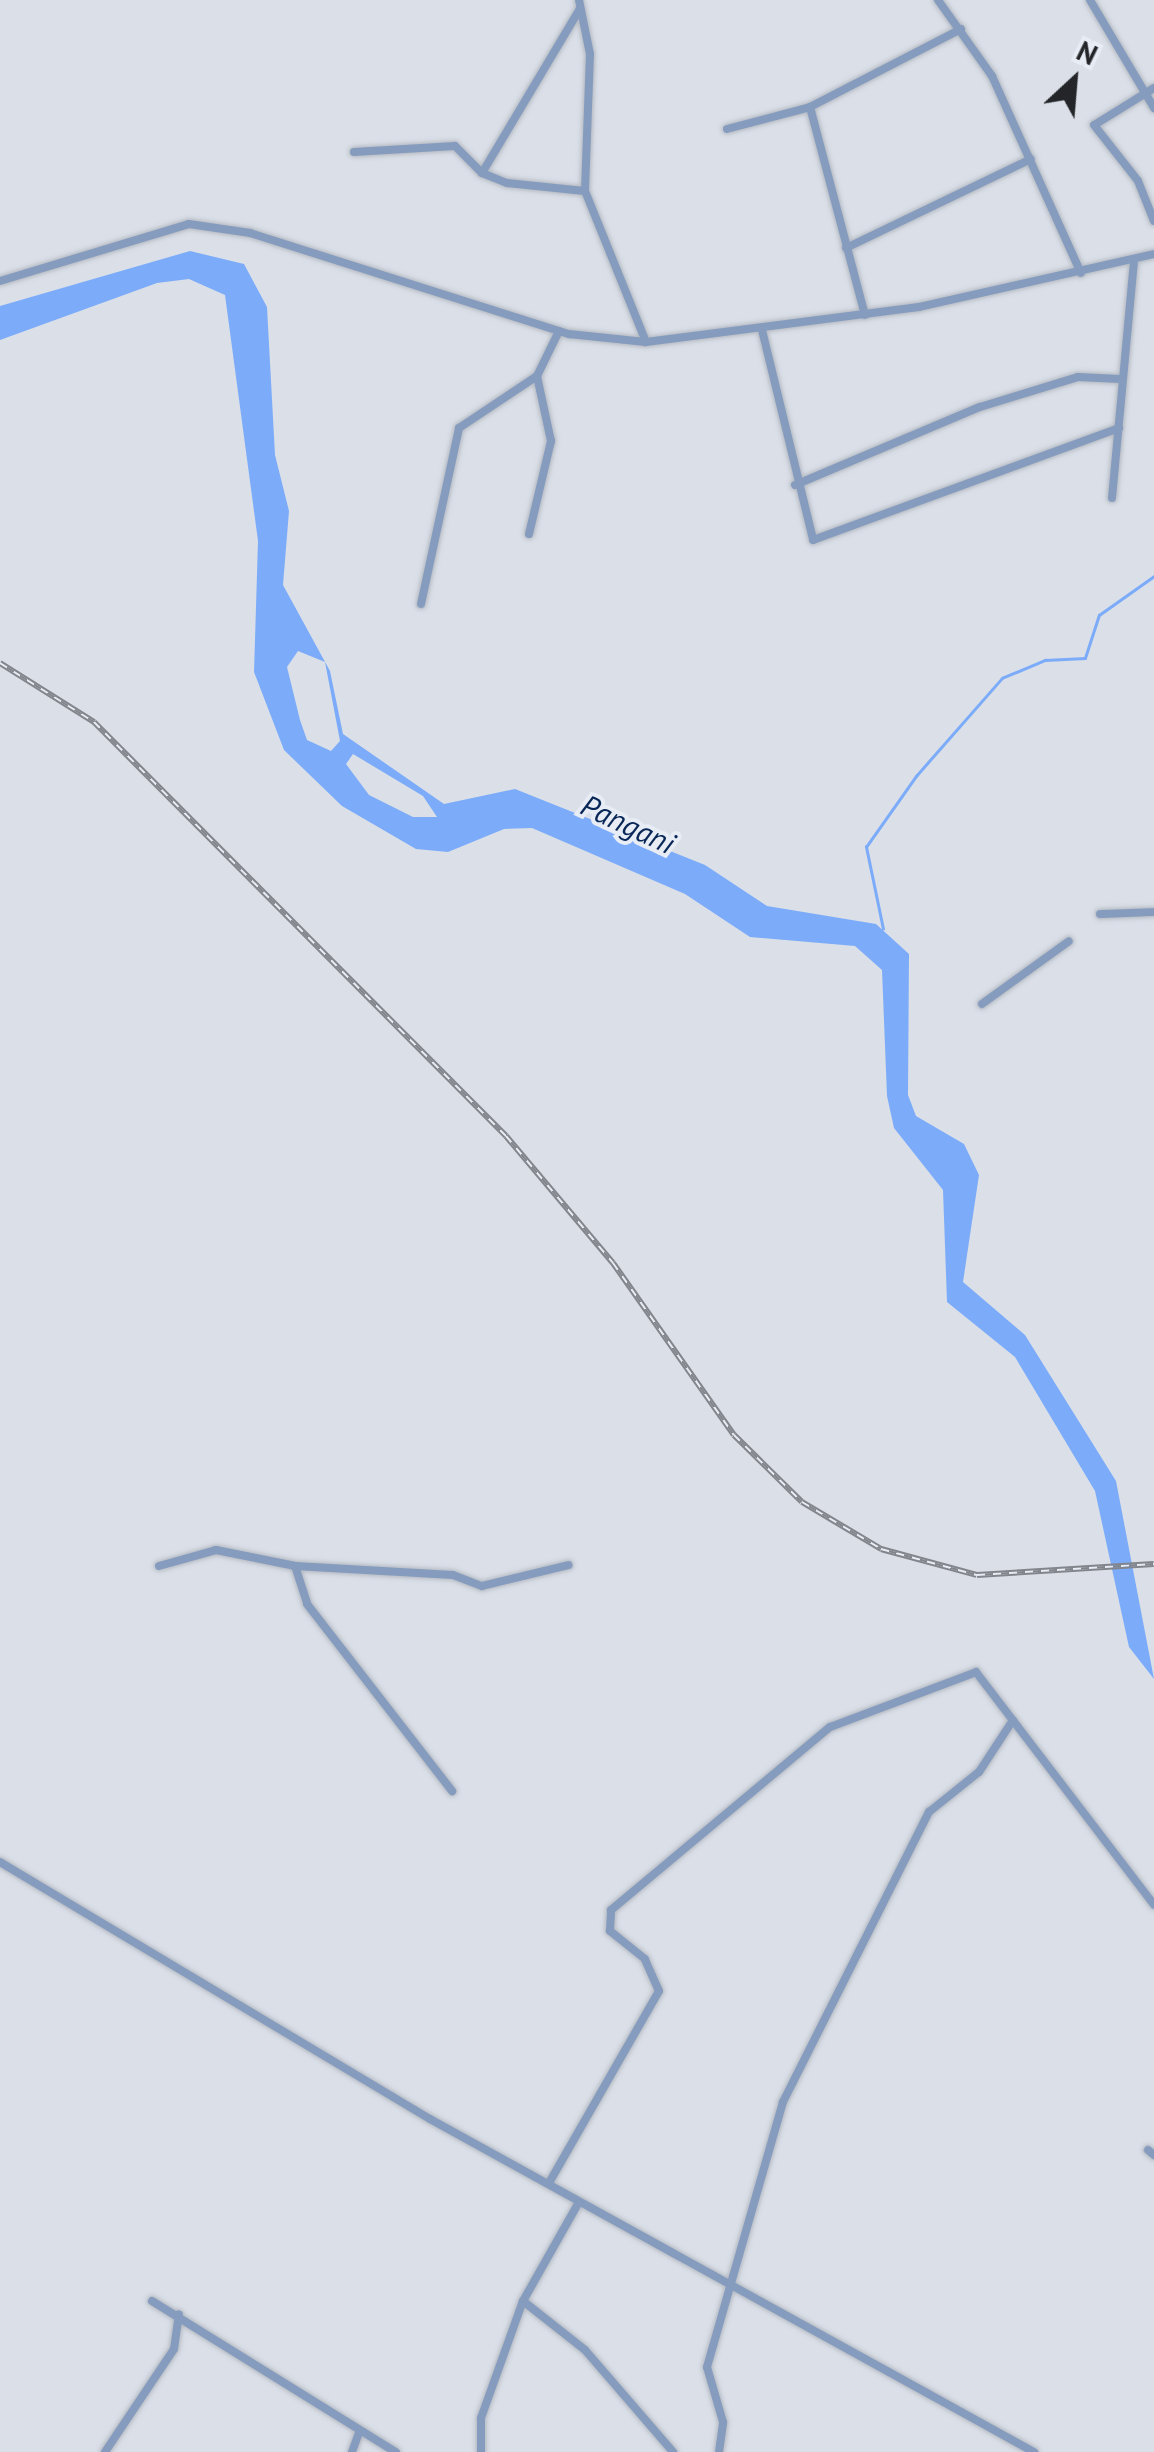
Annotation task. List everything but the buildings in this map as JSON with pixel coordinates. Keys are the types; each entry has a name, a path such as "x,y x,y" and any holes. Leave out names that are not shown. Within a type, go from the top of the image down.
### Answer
{"street":[{"path":"938,0 961,29 1031,159 1081,273"},
{"path":"1090,0 1150,90 1154,108"},
{"path":"482,174 580,4"},
{"path":"580,4 590,54 585,191 646,342"},
{"path":"727,129 810,107 961,29"},
{"path":"1150,90 1094,125 1138,181 1154,221"},
{"path":"810,107 864,315"},
{"path":"354,152 454,146 482,174 553,193 585,191"},
{"path":"846,248 1031,159"},
{"path":"0,281 189,224 250,233 559,331 646,342 864,315 1134,262 1154,254"},
{"path":"1112,498 1120,379 1134,262"},
{"path":"762,330 805,532 821,539 1119,428"},
{"path":"421,604 459,428 538,376 559,331"},
{"path":"529,534 551,440 538,376"},
{"path":"795,485 980,406 1078,377 1120,379"},
{"path":"1100,914 1154,912"},
{"path":"982,1004 1069,940"},
{"path":"159,1566 216,1550 295,1566 453,1575 482,1586 569,1565"},
{"path":"295,1566 307,1604 452,1791"},
{"path":"549,2183 659,1991 645,1959 610,1931 611,1910 830,1727 976,1672 1154,1905"},
{"path":"720,2452 723,2422 708,2367 735,2290 729,2269 748,2237 784,2102 929,1812 979,1772 1013,1720"},
{"path":"0,1862 579,2202 1034,2452"},
{"path":"481,2452 481,2418 523,2301 579,2202"},
{"path":"152,2301 179,2314 360,2433 396,2452"},
{"path":"523,2301 585,2350 672,2452"},
{"path":"105,2452 174,2349 179,2314"},
{"path":"352,2452 360,2433"}],"water":[{"path":"190,251 244,264 267,307 275,455 289,511 283,585 330,671 343,734 444,804 515,789 705,865 767,906 876,924 909,954 908,1095 916,1116 964,1144 979,1175 963,1282 1025,1335 1116,1481 1154,1679 1129,1647 1095,1491 1015,1357 947,1302 943,1190 894,1128 887,1096 882,970 855,946 750,937 685,894 532,828 504,829 448,852 416,849 342,806 284,750 254,672 258,541 225,295 189,279 157,283 0,340 0,306","holes":["298,651 325,662 340,741 331,751 307,740 300,720 287,667","353,754 423,796 437,817 413,817 369,795 346,764"]}],"waterway":[{"path":"883,929 866,847 916,776 1002,678 1045,660 1085,658 1099,615 1154,576"}],"railway":[{"path":"0,663 94,722 506,1136 613,1263 734,1435 802,1502 881,1549 977,1575 1154,1564"}],"water label":[{"name":"Pangani","path":"628,824"}]}
